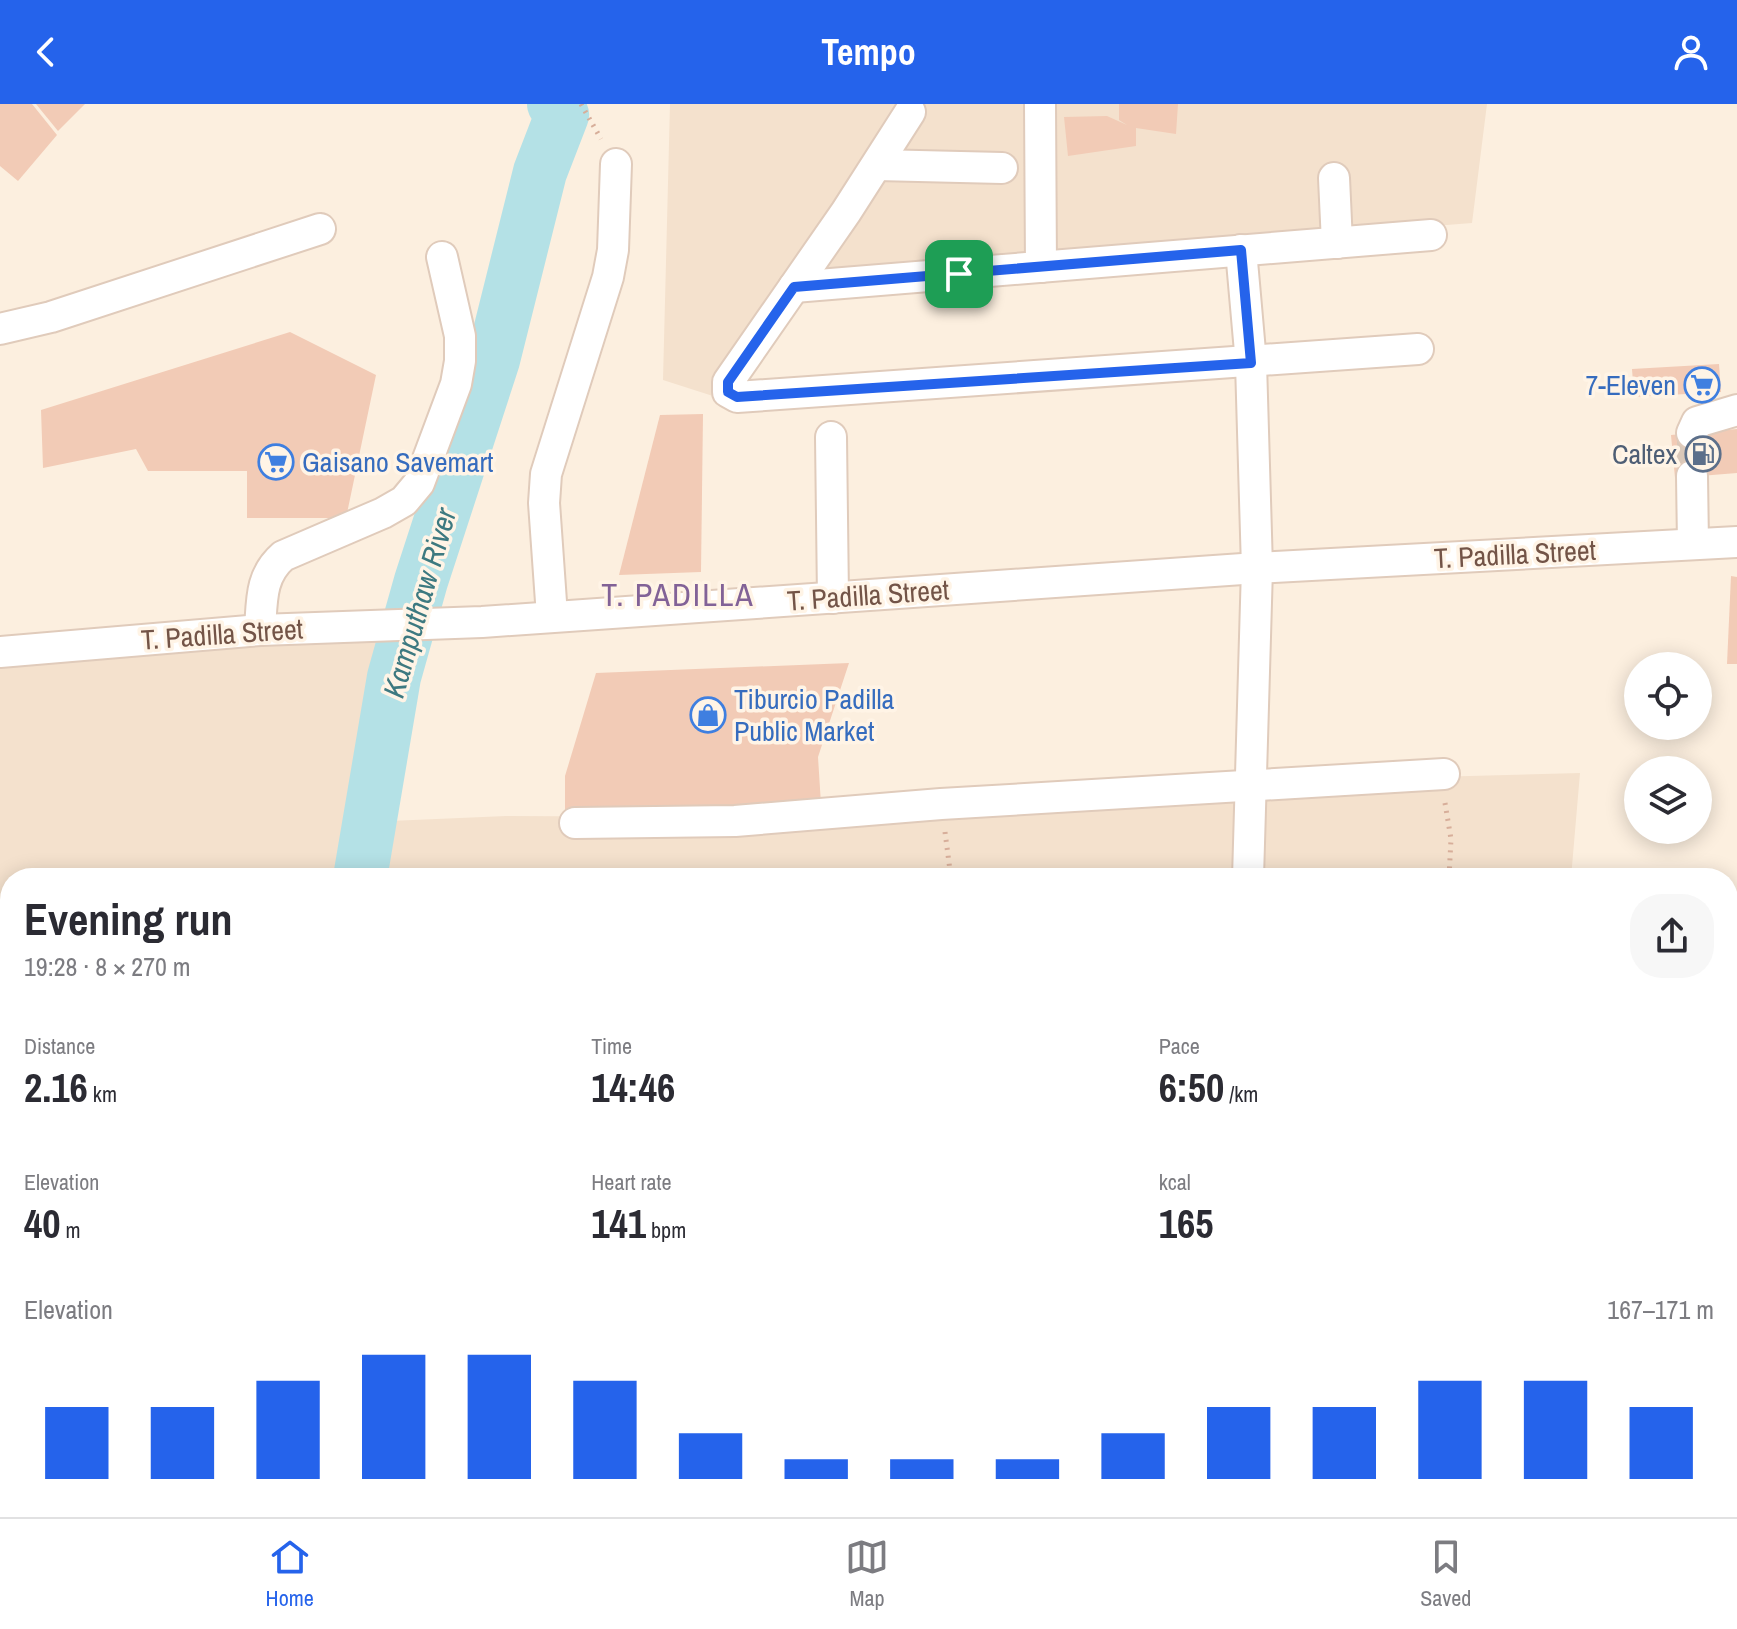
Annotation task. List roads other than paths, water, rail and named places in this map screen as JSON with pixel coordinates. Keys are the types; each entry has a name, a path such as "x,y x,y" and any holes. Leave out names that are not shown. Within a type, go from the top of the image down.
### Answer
{"street":[{"path":"1040,104 1041,267"},
{"path":"910,112 728,382 728,392 737,397 1418,349"},
{"path":"552,616 544,503 546,474 608,277 613,250 616,164"},
{"path":"877,165 1002,168"},
{"path":"1334,178 1337,243"},
{"path":"0,329 51,317 320,229"},
{"path":"794,287 1431,235"},
{"path":"1241,250 1251,363 1257,568 1248,868"},
{"path":"260,630 263,586 270,568 283,556 383,513 404,501 419,483 456,384 460,361 460,336 442,257"},
{"path":"1692,433 1697,422 1705,417 1737,410"},
{"path":"831,437 833,598"},
{"path":"1692,476 1693,544"},
{"name":"T. Padilla Street","path":"0,652 260,630 391,623 443,624 1257,568 1737,542"},
{"path":"575,823 735,821 941,804 1444,774"}],"waterway":[{"name":"Kamputhaw River","path":"362,868 394,677 421,581 493,360 540,172 562,115 554,104"}],"tunnel":[{"path":"1692,433 1692,476"}],"place":[{"name":"7-Eleven","path":"1702,385"},
{"name":"Caltex","path":"1703,454"},
{"name":"Gaisano Savemart","path":"276,462"},
{"name":"Tiburcio Padilla Public Market","path":"708,715"}],"district":[{"name":"T. PADILLA","path":"678,595"}]}
